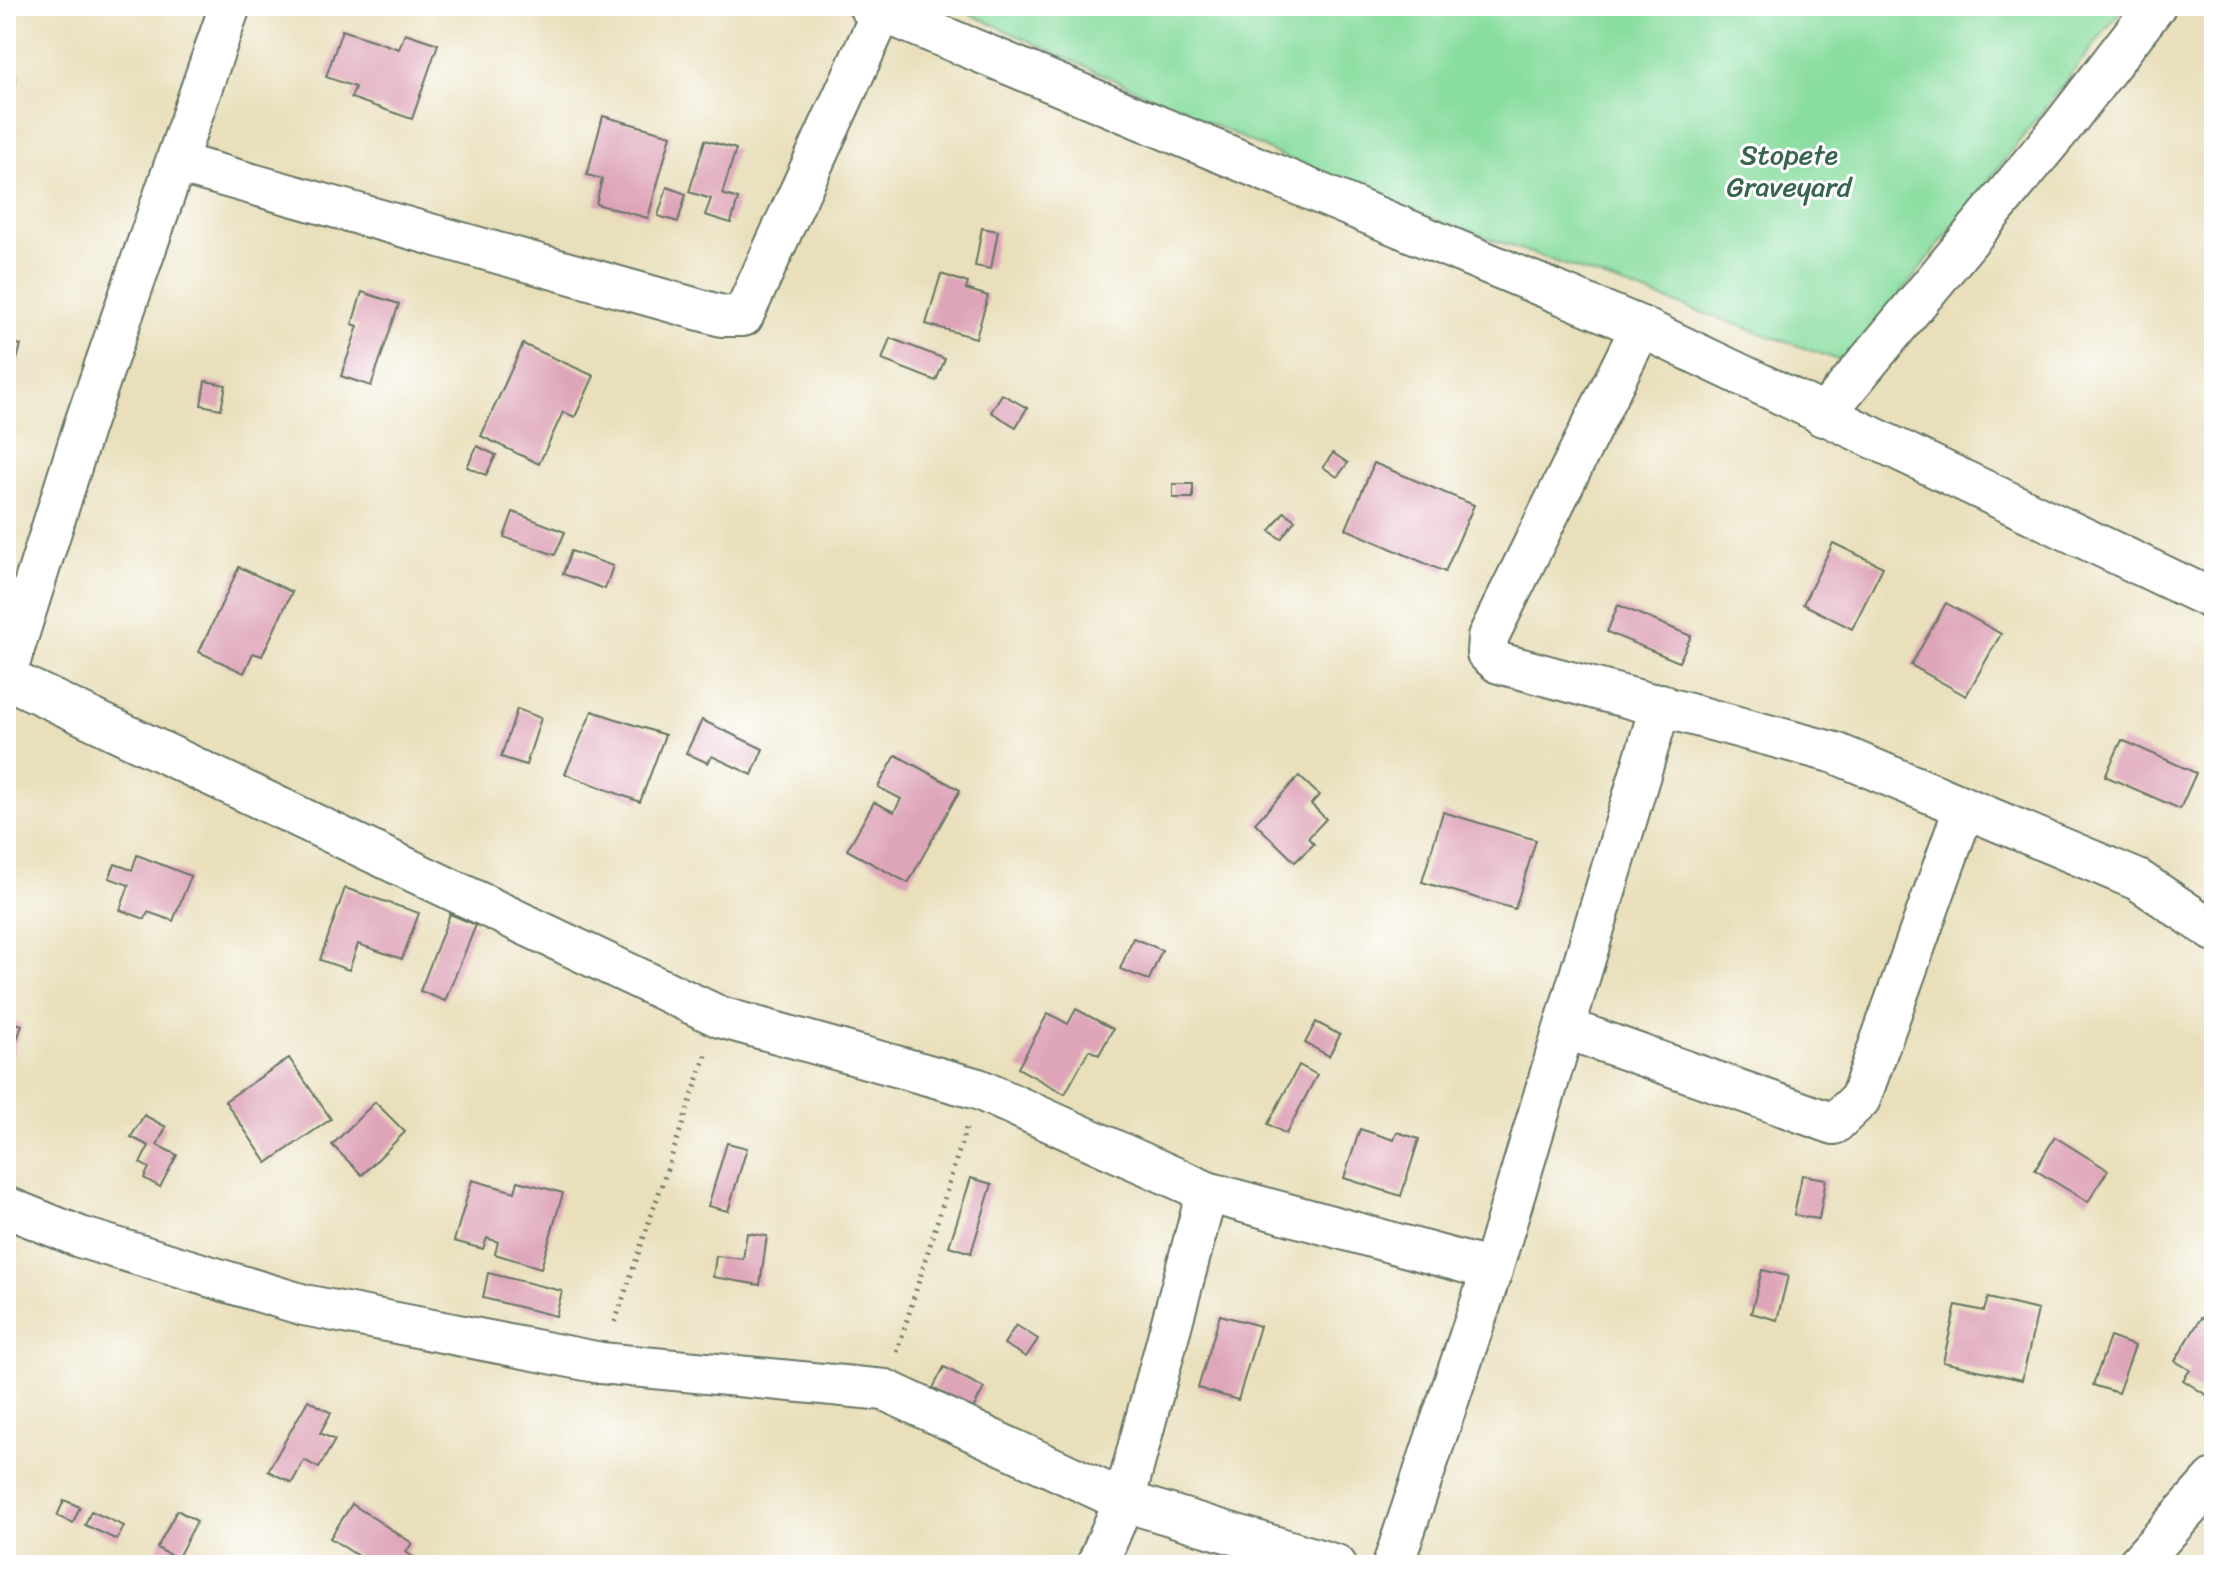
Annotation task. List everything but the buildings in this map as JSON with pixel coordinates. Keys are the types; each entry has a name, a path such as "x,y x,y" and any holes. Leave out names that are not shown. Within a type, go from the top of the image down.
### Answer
{"street":[{"path":"230,6 84,426 6,676 720,1017 978,1089 1207,1192 1492,1270"},
{"path":"1823,416 2062,127 2155,6"},
{"path":"177,163 722,316 743,316 875,9 1641,327 2214,600"},
{"path":"1641,327 1488,637 1487,653 1499,663 1835,753 2138,880 2214,931"},
{"path":"1393,1565 1492,1270 1661,704"},
{"path":"1565,1028 1834,1124 1860,1099 1964,809"},
{"path":"1097,1565 1124,1501 1207,1192"},
{"path":"6,1207 80,1237 304,1305 601,1363 885,1390 1124,1501 1336,1565"},
{"path":"2137,1565 2214,1479"}],"path":[{"path":"601,1363 720,1017"},
{"path":"885,1390 978,1089"}],"green space":[{"name":"Stopete Graveyard","path":"952,6 2124,6 1847,363 1379,200"}]}
